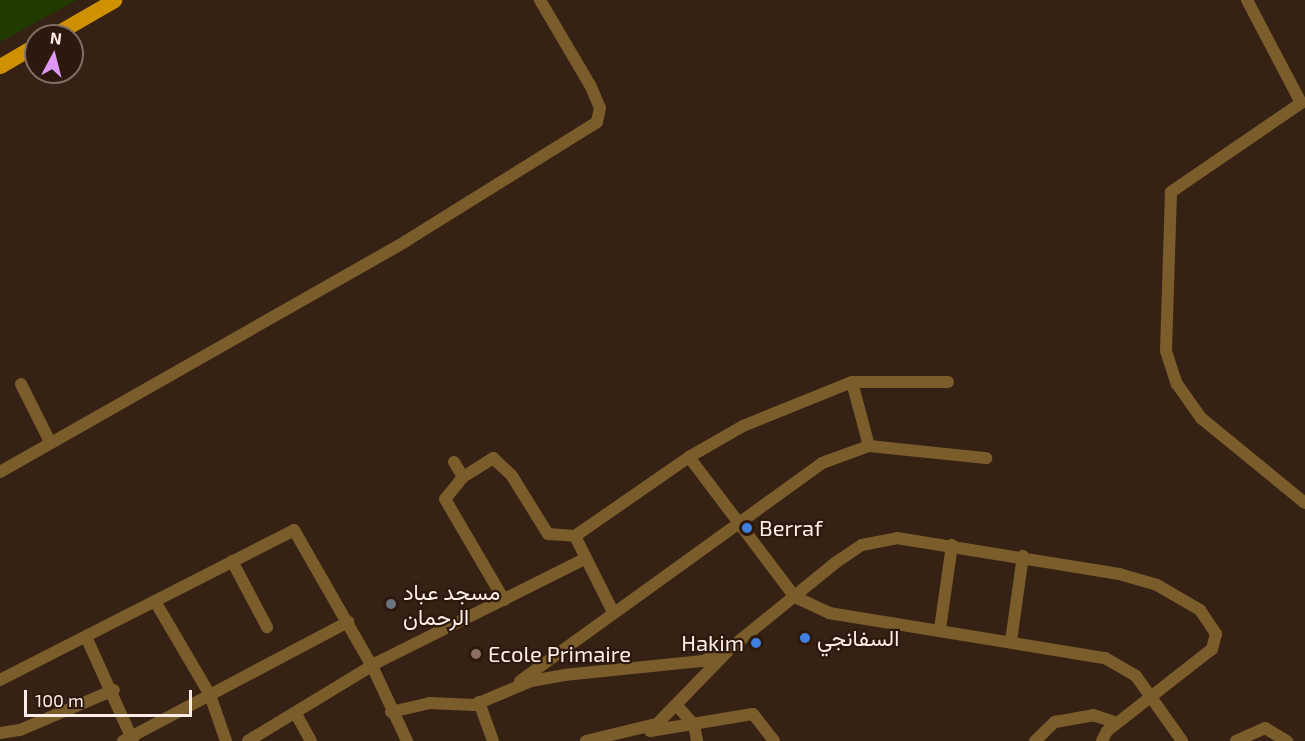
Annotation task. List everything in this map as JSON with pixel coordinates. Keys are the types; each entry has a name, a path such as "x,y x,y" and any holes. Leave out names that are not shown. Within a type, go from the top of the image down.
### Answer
{"main road":[{"path":"72,24 114,0"},
{"path":"0,66 24,52"}],"street":[{"path":"0,472 406,241 597,122 600,108 590,86 540,0"},
{"path":"1247,0 1301,103 1172,192 1166,351 1177,384 1201,418 1305,503"},
{"path":"852,382 869,446"},
{"path":"504,600 445,499 463,477 494,458 512,476 548,534 575,536 689,457 780,409 852,382 948,382"},
{"path":"21,384 50,442"},
{"path":"510,688 612,610 822,462 869,446 986,458"},
{"path":"689,457 795,597 828,613 940,629 1105,658 1136,676 1182,741"},
{"path":"454,462 463,477"},
{"path":"0,680 87,639 294,530 373,668 406,741"},
{"path":"575,536 612,610"},
{"path":"631,733 657,724 678,707 733,646 862,545 897,538 1023,555 1157,585 1200,610 1216,633 1212,649 1117,723 1102,741"},
{"path":"940,629 952,545"},
{"path":"1011,641 1023,555"},
{"path":"248,741 373,668 585,559"},
{"path":"232,561 267,627"},
{"path":"156,603 210,695 226,741"},
{"path":"87,639 114,690 129,740 348,622"},
{"path":"391,712 422,704 479,702 510,688 564,675 682,666 733,646"},
{"path":"0,733 20,730 114,690"},
{"path":"479,702 493,741"},
{"path":"678,707 694,725 697,741"},
{"path":"296,714 311,741"},
{"path":"586,741 753,714 774,741"},
{"path":"1035,741 1055,722 1093,715 1117,723"},
{"path":"1236,741 1265,728 1287,741"}],"green space":[{"path":"0,0 77,0 33,24 24,24 24,29 0,42"}],"place":[{"name":"Berraf","path":"747,528"},
{"name":"مسجد عباد الرحمان","path":"391,604"},
{"name":"السفانجي","path":"805,638"},
{"name":"Hakim","path":"756,643"},
{"name":"Ecole Primaire","path":"476,654"}]}
